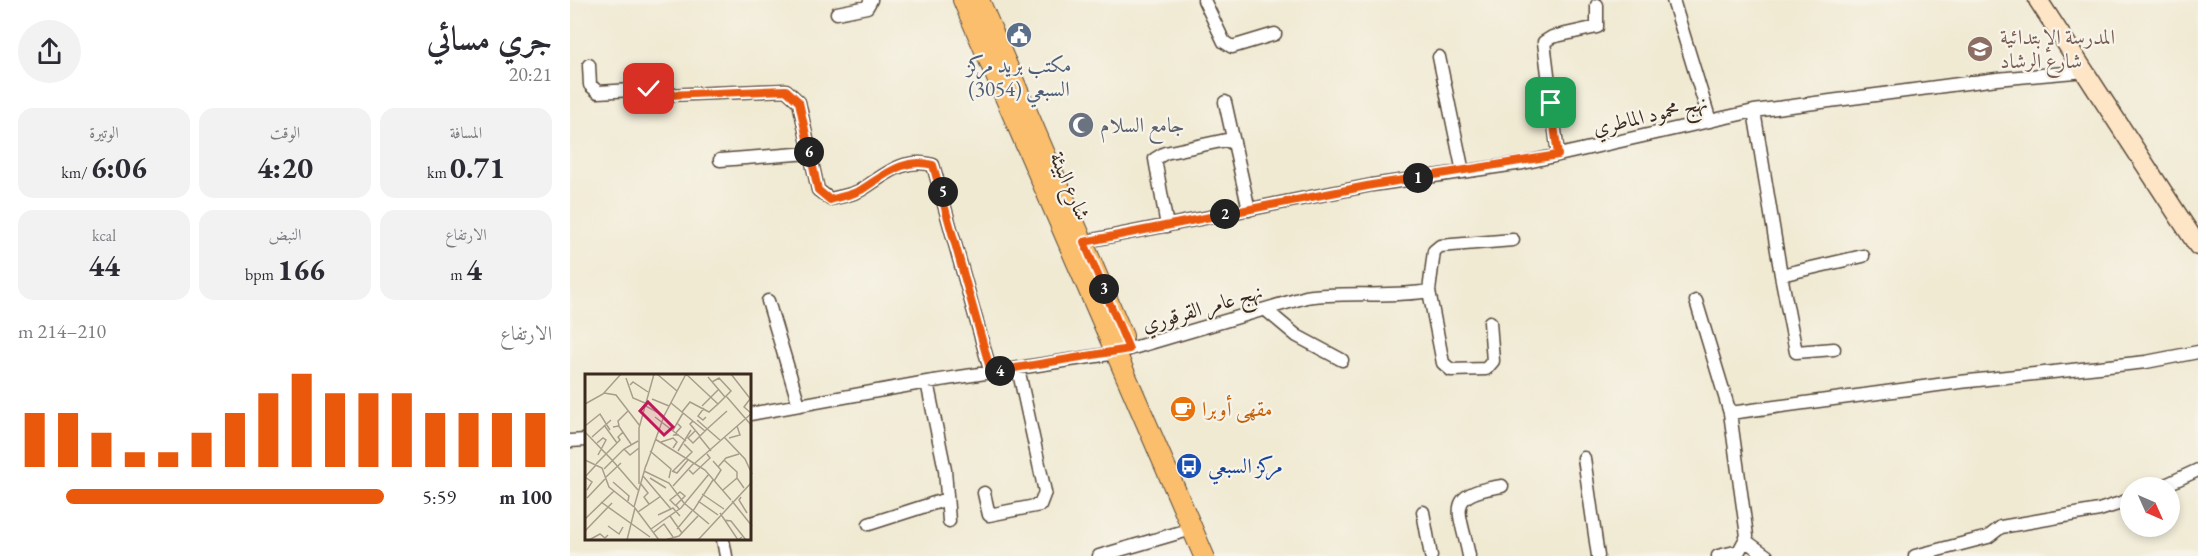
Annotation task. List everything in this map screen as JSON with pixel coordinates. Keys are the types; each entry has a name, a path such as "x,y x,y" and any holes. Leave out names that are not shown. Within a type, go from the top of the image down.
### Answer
{"main road":[{"name":"شارع البيئة","path":"963,0 1218,556"},
{"name":"شارع البيئة","path":"979,0 1076,243"},
{"name":"شارع البيئة","path":"1123,351 1204,556"}],"street":[{"path":"837,13 867,7 872,0"},
{"path":"1204,0 1224,42 1232,47 1275,34"},
{"path":"1673,0 1710,121"},
{"path":"2038,0 2198,246"},
{"path":"1558,155 1544,42 1552,37 1597,27 1597,5"},
{"path":"1439,57 1463,172"},
{"path":"589,65 590,85 598,92 649,89 667,95 786,90 799,102 818,190 830,200 859,191 896,167 921,162 933,165 991,372"},
{"name":"نهج محمود الماطري","path":"1076,243 1393,182 1558,155 1754,111 1997,79 2086,71"},
{"path":"1225,102 1232,143 1249,210"},
{"path":"1754,111 1796,352 1834,349"},
{"path":"1167,226 1155,159 1165,153 1226,140 1232,143"},
{"path":"720,160 809,153"},
{"path":"1490,322 1493,361 1486,369 1451,370 1443,363 1429,291 1434,251 1440,246 1513,240"},
{"path":"1781,274 1863,256"},
{"name":"نهج عامر القرقوري","path":"752,414 927,382 1123,351 1306,297 1334,293 1406,295 1429,291"},
{"path":"768,301 799,405"},
{"path":"1696,301 1731,413 1746,515 1746,541 1739,551 1718,556"},
{"path":"1266,310 1298,336 1342,360"},
{"path":"1731,413 1960,382 2146,362 2198,352"},
{"path":"984,493 989,515 1040,505 1046,492 1018,368"},
{"path":"927,382 945,470 949,520"},
{"path":"570,441 585,440"},
{"path":"1584,459 1598,556"},
{"path":"2180,478 2198,470"},
{"path":"1468,556 1458,509 1464,496 1476,490 1502,486"},
{"path":"869,524 947,499"},
{"path":"1915,556 1988,537 2001,527 2099,510 2120,503"},
{"path":"1423,512 1431,556"},
{"path":"1099,556 1192,529"},
{"path":"723,541 726,556"},
{"path":"1746,541 1767,556"}],"place":[{"name":"مكتب بريد مركز السبعي (3054)","path":"1019,35"},
{"name":"المدرسة الإبتدائية شارع الرشاد","path":"1980,49"},
{"name":"جامع السلام","path":"1081,125"},
{"name":"مقهى أوبرا","path":"1183,409"},
{"name":"مركز السبعي","path":"1189,466"}],"route":[{"path":"649,89 667,95 786,90 799,102 818,190 830,200 859,191 896,167 921,162 933,165 940,183 991,372 1116,353 1129,349 1084,242 1372,185 1522,163 1558,155 1551,103"}]}
